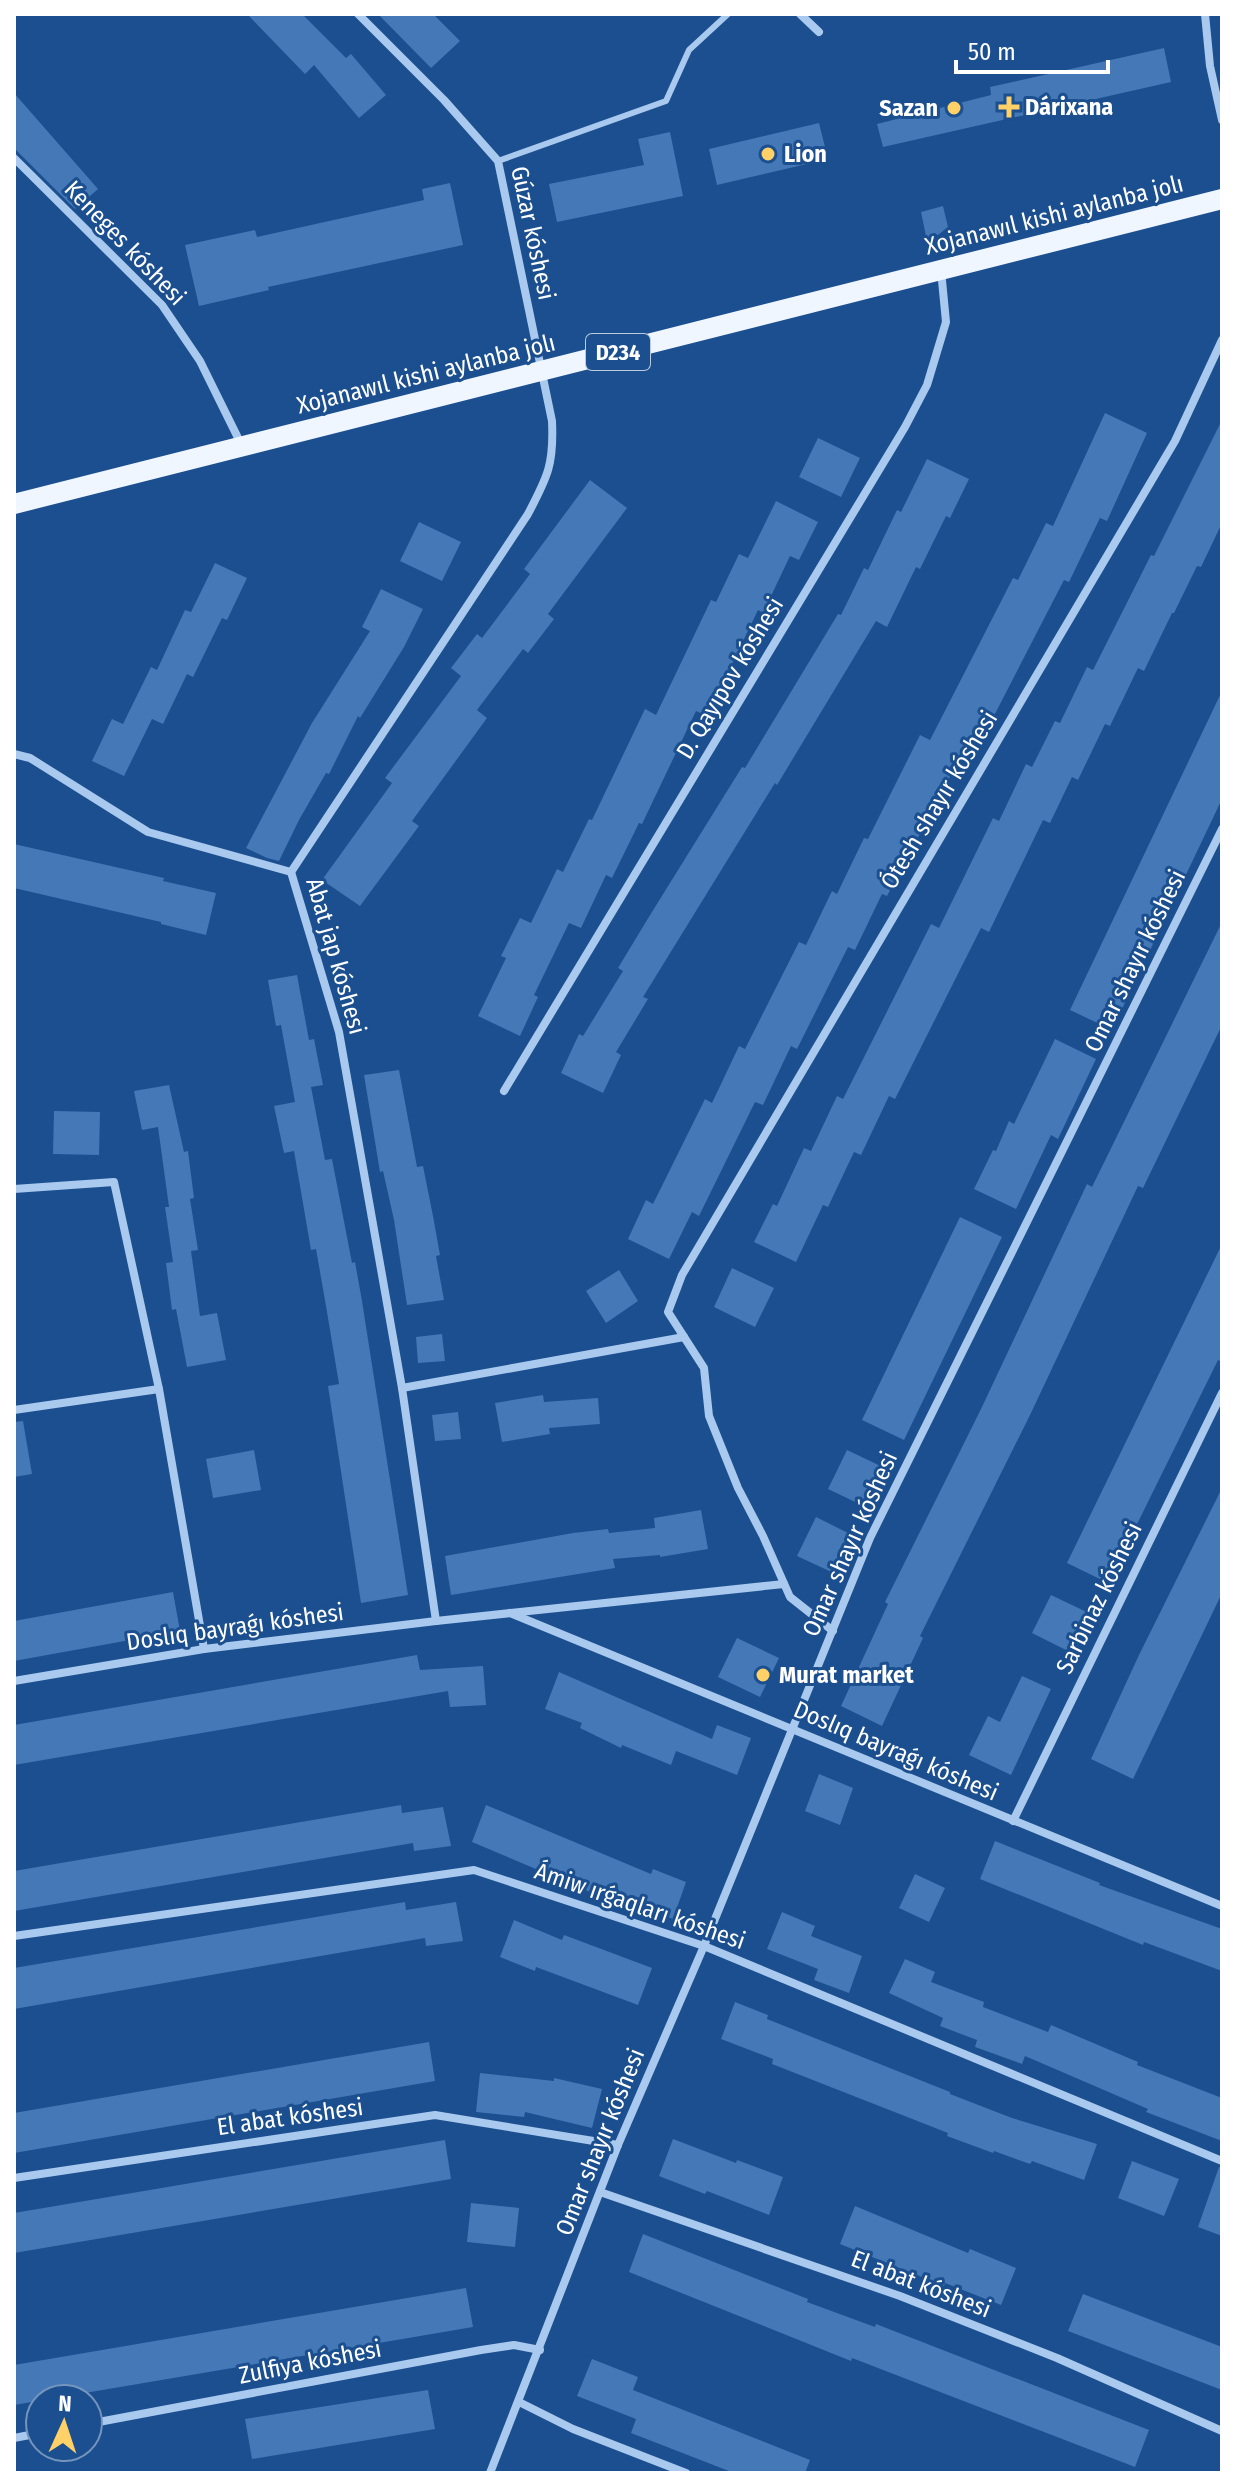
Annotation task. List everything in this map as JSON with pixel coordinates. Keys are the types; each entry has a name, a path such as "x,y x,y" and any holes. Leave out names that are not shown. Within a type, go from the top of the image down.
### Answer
{"main road":[{"name":"Xojanawıl kishi aylanba jolı","path":"14,504 1222,199"}],"street":[{"name":"Gúzar kóshesi","path":"358,14 444,100 498,161 542,371"},
{"path":"800,14 819,32"},
{"path":"1205,14 1210,66 1222,120"},
{"name":"Keneges kóshesi","path":"14,158 162,305 200,361 242,447"},
{"name":"D. Qayıpov kóshesi","path":"504,1091 905,427 927,385 946,322 941,269"},
{"name":"Ótesh shayır kóshesi","path":"684,1337 668,1312 682,1275 1175,441 1222,340"},
{"name":"Abat jap kóshesi","path":"436,1621 402,1388 339,1032 291,872 528,514 548,476 554,453 552,421 542,371"},
{"path":"14,754 30,758 148,832 291,872"},
{"name":"Omar shayır kóshesi","path":"490,2473 618,2145 704,1946 870,1538 1222,829"},
{"path":"14,1189 114,1182 159,1389 204,1649"},
{"path":"402,1388 684,1337 704,1368 709,1416 738,1488 790,1597 833,1631"},
{"path":"14,1410 159,1389"},
{"name":"Sarbinaz kóshesi","path":"1013,1821 1222,1393"},
{"name":"Doslıq bayraǵı kóshesi","path":"14,1681 204,1649 784,1584"},
{"name":"Doslıq bayraǵı kóshesi","path":"510,1613 1222,1906"},
{"name":"Ámiw ırǵaqları kóshesi","path":"14,1936 474,1870 704,1946 1222,2161"},
{"name":"El abat kóshesi","path":"14,2178 435,2115 618,2145"},
{"name":"El abat kóshesi","path":"600,2192 900,2296 1057,2358 1222,2431"},
{"name":"Zulfiya kóshesi","path":"104,2421 481,2350 514,2345 540,2350"},
{"path":"519,2402 573,2429 686,2473"}],"lane":[{"path":"498,161 666,101 689,50 728,14"}],"building":[{"path":"247,14 302,14 346,58 351,54 386,95 359,118 314,65 305,74"},
{"path":"378,14 433,14 460,41 431,68"},
{"path":"1164,48 1171,82 883,147 877,124 991,95 990,87"},
{"path":"14,93 98,189 75,209 14,148"},
{"name":"Lion","path":"819,123 828,159 717,185 709,149"},
{"path":"670,132 683,196 557,222 549,184 644,165 638,139"},
{"path":"450,183 463,245 268,287 269,290 199,306 185,245 255,230 257,237 424,200 422,189"},
{"path":"943,206 948,227 927,241 921,212"},
{"path":"1105,413 1147,433 1107,521 1100,518 1069,582 1064,580 981,741 971,737 887,896 882,894 855,950 848,947 797,1049 791,1046 763,1105 755,1102 699,1216 692,1212 669,1259 628,1239 646,1200 653,1204 705,1099 712,1103 739,1046 745,1049 799,942 806,945 832,891 837,894 920,735 930,740 1013,578 1018,580 1046,523 1053,526"},
{"path":"1222,420 1222,523 1144,671 1138,668 1110,726 1105,724 1078,780 1072,777 1050,823 1043,820 989,932 981,928 895,1099 889,1096 861,1155 854,1152 828,1207 823,1205 796,1262 754,1242 773,1204 777,1206 804,1148 811,1151 837,1096 843,1099 931,924 939,928 993,818 999,821 1026,764 1032,767 1055,721 1060,723 1087,667 1093,670"},
{"path":"818,438 860,458 841,497 799,477"},
{"path":"927,459 969,479 950,518 946,516 920,569 916,567 887,627 876,621 643,997 648,999 616,1052 621,1055 603,1093 561,1073 579,1034 583,1036 623,971 618,968 647,920 742,767 745,768 838,614 841,615 864,568 868,570 897,510 901,512"},
{"path":"590,480 627,508 548,614 554,619 528,653 523,649 477,710 487,718 412,821 419,826 360,906 322,880 392,783 385,778 461,676 451,668 477,634 482,638 530,574 524,569"},
{"path":"776,501 818,522 799,560 790,556 763,613 758,610 707,716 696,711 642,824 639,823 612,878 606,875 581,928 569,923 534,995 538,997 520,1036 478,1016 506,958 501,956 520,918 531,923 557,869 563,872 589,819 592,820 645,709 656,715 711,600 716,602 739,554 748,558"},
{"path":"419,522 461,542 442,581 400,561"},
{"path":"215,563 247,578 227,620 222,618 193,677 187,674 163,724 152,719 124,776 92,761 112,719 123,724 151,667 157,670 185,610 191,612"},
{"path":"381,589 423,609 404,647 360,718 358,716 279,861 267,858 246,848 312,723 370,631 362,627"},
{"path":"1222,691 1222,799 1112,1030 1070,1010"},
{"path":"14,844 216,893 206,935 14,888"},
{"path":"1222,922 1222,1025 1143,1188 1138,1186 1031,1413 920,1636 923,1638 882,1726 841,1706 888,1604 885,1602 981,1409 1087,1184 1092,1187"},
{"path":"297,975 309,1040 314,1039 323,1085 311,1087 325,1160 332,1159 362,1301 408,1595 361,1603 328,1386 339,1384 326,1306 316,1249 311,1250 294,1151 284,1153 274,1106 295,1102 281,1025 276,1026 268,980"},
{"path":"1055,1039 1096,1059 1058,1139 1051,1135 1016,1209 974,1189 1009,1121 1014,1124"},
{"path":"399,1070 417,1167 423,1166 433,1216 444,1300 407,1305 394,1220 383,1171 380,1172 364,1075"},
{"path":"169,1085 184,1152 188,1151 194,1198 190,1199 198,1250 191,1251 200,1316 217,1313 226,1360 187,1367 176,1309 172,1310 166,1263 173,1262 158,1127 142,1130 134,1091"},
{"path":"54,1111 100,1112 99,1155 53,1154"},
{"path":"960,1217 1002,1237 904,1440 862,1420"},
{"path":"1222,1244 1222,1362 1218,1360 1108,1583 1067,1563"},
{"path":"732,1268 774,1288 755,1327 714,1307"},
{"path":"619,1270 638,1301 606,1323 586,1291"},
{"path":"442,1334 445,1361 418,1363 416,1337"},
{"path":"543,1395 544,1402 598,1398 600,1424 549,1428 550,1434 502,1442 495,1403"},
{"path":"458,1412 461,1439 435,1441 432,1415"},
{"path":"23,1421 32,1474 14,1477 14,1422"},
{"path":"254,1450 261,1490 213,1498 206,1459"},
{"path":"847,1450 889,1470 870,1509 828,1489"},
{"path":"1222,1488 1222,1593 1133,1779 1091,1759"},
{"path":"701,1510 708,1549 660,1557 613,1559 615,1568 451,1595 445,1556 573,1533 655,1528 654,1518"},
{"path":"816,1517 858,1538 840,1576 797,1556"},
{"path":"173,1592 180,1631 14,1661 14,1621"},
{"path":"1051,1595 1093,1615 1074,1654 1032,1633"},
{"path":"737,1638 779,1658 760,1697 718,1677"},
{"path":"417,1655 420,1670 483,1666 486,1705 450,1707 448,1691 14,1765 14,1725"},
{"path":"559,1672 712,1739 717,1725 751,1738 737,1775 676,1751 671,1765 622,1745 621,1748 580,1728 582,1723 545,1709"},
{"path":"1022,1676 1051,1689 1011,1775 969,1755 988,1716 1000,1722"},
{"path":"819,1774 853,1788 840,1825 805,1811"},
{"path":"401,1805 402,1813 443,1807 451,1846 414,1851 413,1843 14,1911 14,1871"},
{"path":"486,1805 651,1874 653,1869 686,1882 673,1919 616,1896 614,1902 472,1842"},
{"path":"995,1841 1099,1885 1222,1929 1222,1971 1144,1942 1143,1945 980,1879"},
{"path":"915,1874 945,1888 929,1922 899,1908"},
{"path":"405,1902 406,1910 456,1902 463,1941 426,1946 425,1938 14,2009 14,1968"},
{"path":"782,1912 815,1926 811,1936 862,1956 849,1993 814,1980 818,1969 767,1949"},
{"path":"514,1920 562,1940 564,1935 652,1968 638,2005 500,1957"},
{"path":"905,1959 935,1972 931,1982 984,2002 983,2007 1048,2032 1051,2025 1138,2062 1137,2065 1222,2098 1222,2141 1146,2112 1148,2109 1025,2056 1022,2064 975,2047 977,2040 940,2026 943,2018 889,1993"},
{"path":"735,2002 768,2015 767,2019 950,2094 1012,2118 1097,2144 1084,2180 947,2136 948,2133 772,2064 773,2059 721,2039"},
{"path":"429,2042 435,2081 14,2153 14,2113"},
{"path":"480,2073 554,2081 554,2078 602,2089 592,2128 525,2112 524,2117 476,2112"},
{"path":"673,2139 783,2177 769,2215 659,2176"},
{"path":"445,2140 451,2179 14,2253 14,2213"},
{"path":"1132,2161 1179,2179 1164,2216 1118,2198"},
{"path":"1219,2167 1222,2168 1222,2236 1198,2227"},
{"path":"471,2203 519,2208 515,2247 467,2242"},
{"path":"855,2206 968,2253 970,2249 1016,2268 1001,2305 945,2283 944,2286 840,2244"},
{"path":"643,2234 808,2299 807,2302 875,2327 876,2324 1149,2430 1135,2467 852,2358 851,2361 629,2272"},
{"path":"466,2288 473,2327 104,2390 104,2383 24,2383 24,2403 14,2405 14,2365"},
{"path":"1083,2294 1222,2347 1222,2390 1068,2331"},
{"path":"592,2359 638,2377 633,2390 810,2460 805,2473 734,2473 631,2433 636,2419 577,2396"},
{"path":"428,2390 435,2429 252,2459 245,2419"}],"place":[{"name":"Dárixana","path":"1009,107"},
{"name":"Sazan","path":"954,108"},
{"name":"Lion","path":"768,154"},
{"name":"Murat market","path":"763,1675"}]}
